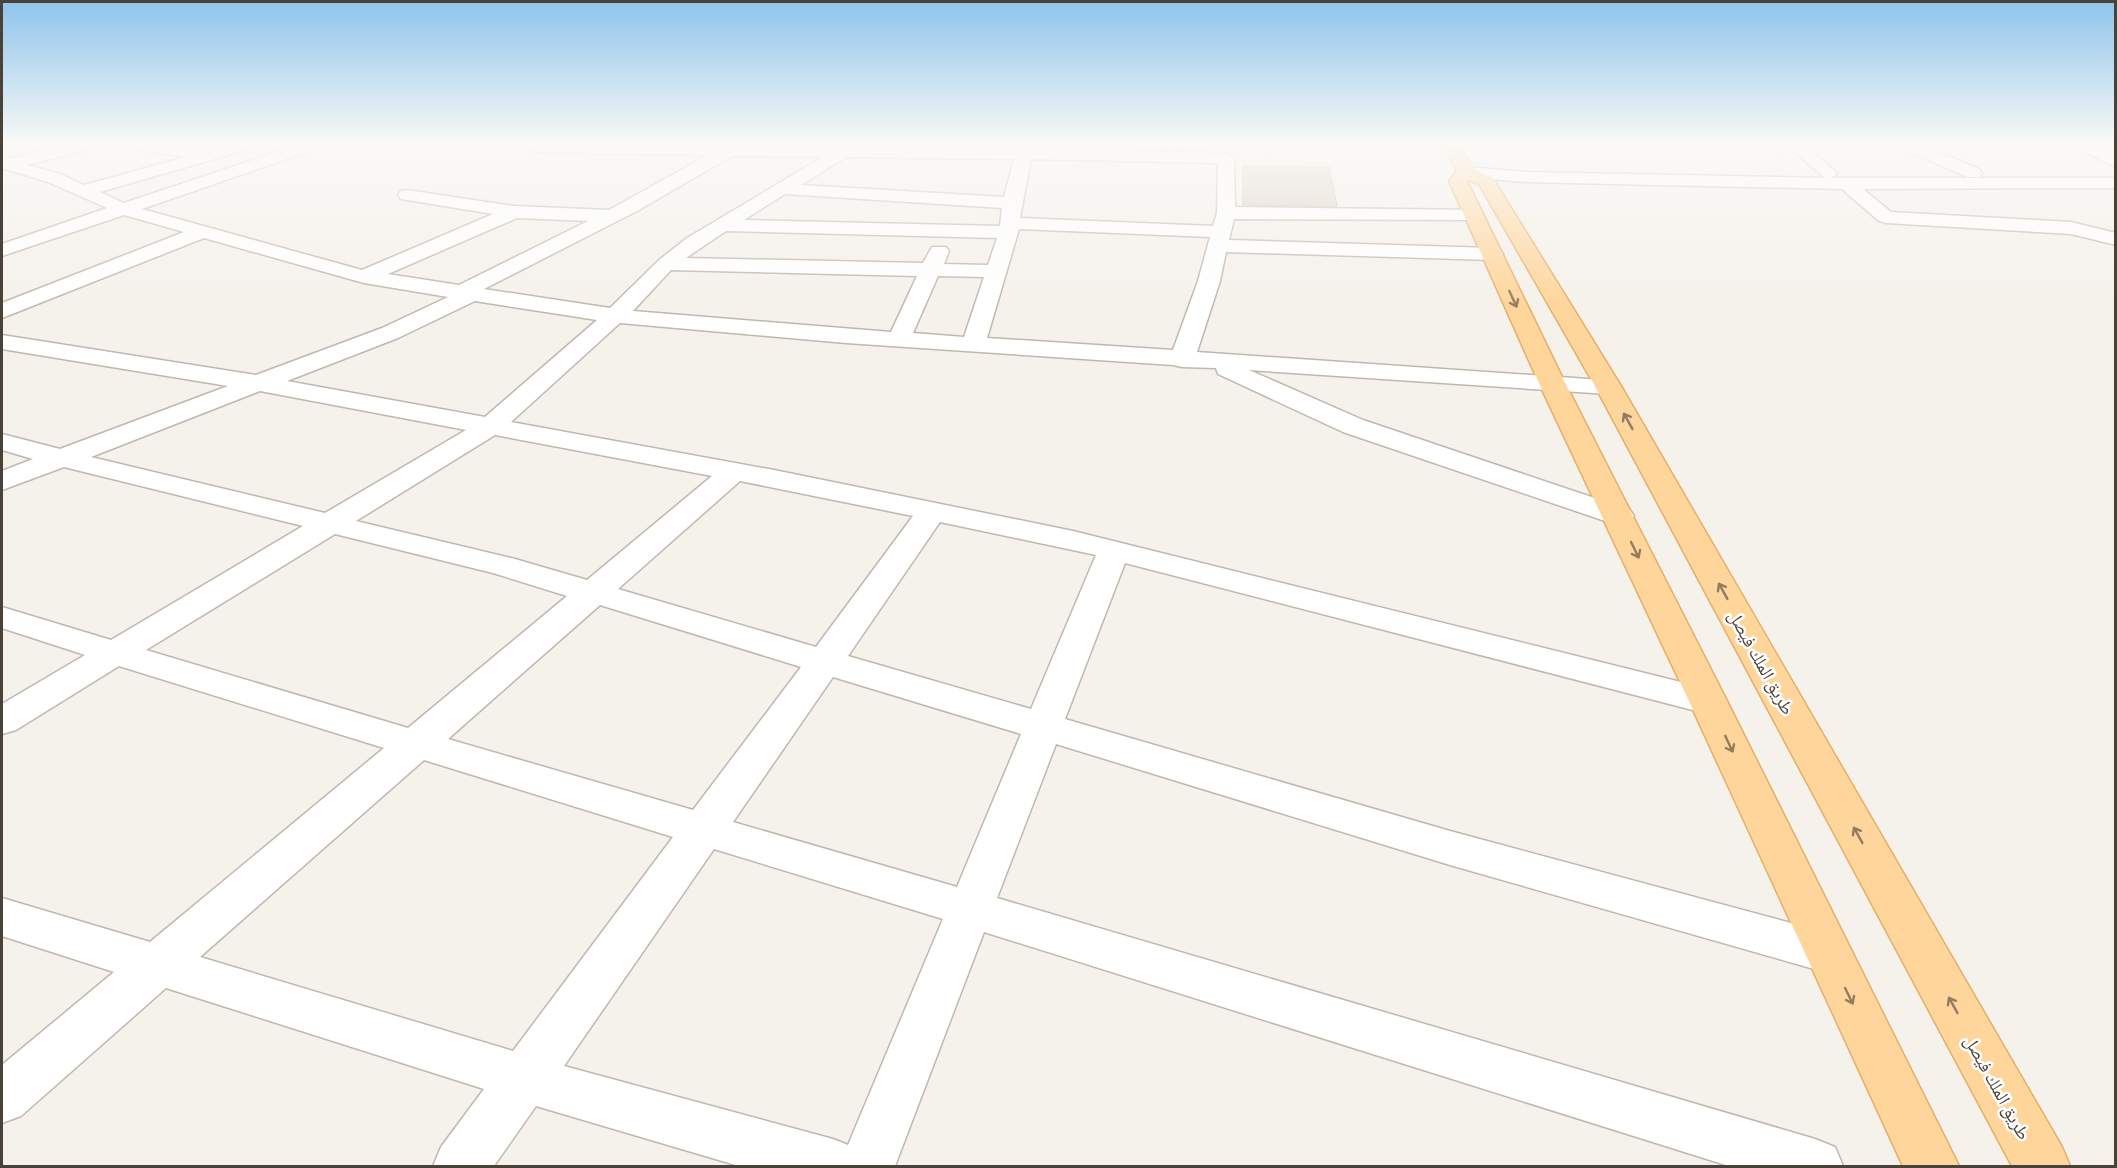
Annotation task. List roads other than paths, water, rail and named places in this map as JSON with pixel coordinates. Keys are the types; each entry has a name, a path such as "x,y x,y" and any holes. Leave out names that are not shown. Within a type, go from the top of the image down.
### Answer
{"main road":[{"path":"1466,199 1551,381 1619,516 1931,1167"},
{"name":"طريق الملك فيصل","path":"1496,199 1608,386 2043,1167"}],"street":[{"path":"100,199 123,209 364,277 615,316 1182,360 1608,386"},
{"path":"2,250 154,199"},
{"path":"429,199 514,212 612,216"},
{"path":"2,481 390,333 644,199"},
{"path":"2,721 328,523 490,428 615,316 666,264 694,242 767,199"},
{"path":"939,199 1012,203"},
{"path":"973,344 1010,228 1013,199"},
{"path":"1182,360 1209,281 1222,230 1224,199"},
{"path":"1864,199 1886,217 2071,228 2115,239"},
{"path":"364,277 514,212"},
{"path":"723,225 950,230 1010,228 1222,230 1474,214"},
{"path":"899,339 929,270 950,230"},
{"path":"1222,230 1492,254"},
{"path":"2,311 202,232"},
{"path":"666,264 996,271"},
{"path":"2,342 257,383 933,511 1114,550 1708,701"},
{"path":"1209,361 1353,426 1619,516"},
{"path":"2,442 60,459 504,566 1450,848 1828,952"},
{"path":"2,1098 734,472"},
{"path":"461,1167 933,511"},
{"path":"867,1167 1114,550"},
{"path":"2,617 416,745 970,909 1815,1167"},
{"path":"2,917 615,1106 833,1167"}]}
